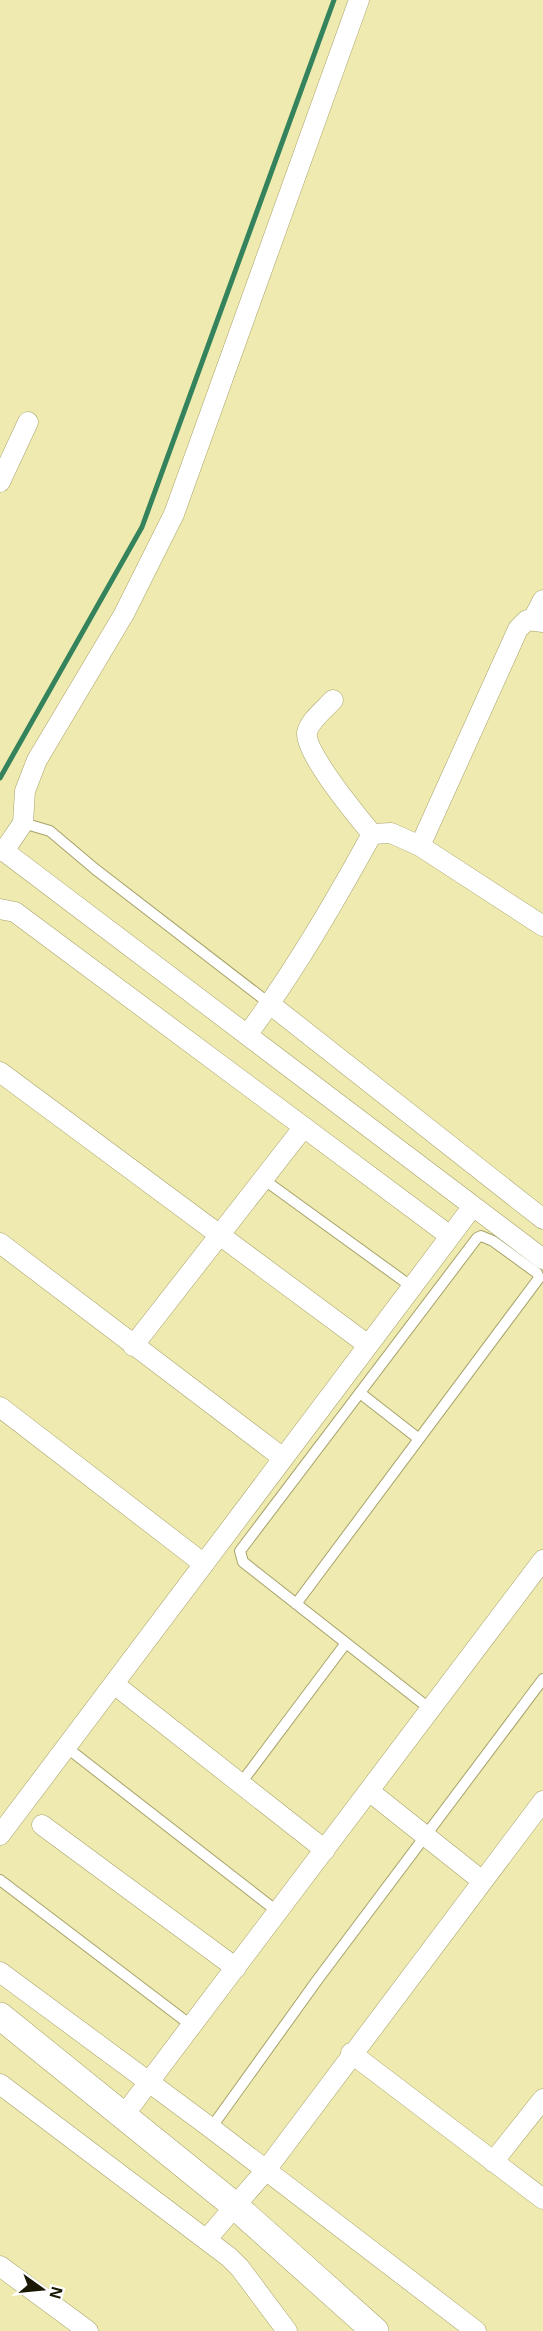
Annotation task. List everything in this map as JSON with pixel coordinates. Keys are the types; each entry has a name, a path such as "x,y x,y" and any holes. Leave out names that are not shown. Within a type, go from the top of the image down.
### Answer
{"street":[{"path":"358,0 174,514 124,614 37,760 25,792 23,823 2,851 543,1259"},
{"path":"0,482 28,422"},
{"path":"420,846 518,629 527,620 538,621 543,600"},
{"path":"333,700 308,728 307,739 322,768 372,834"},
{"path":"372,834 391,833 420,846 543,926"},
{"path":"247,1035 270,1004 324,919 372,834"},
{"path":"0,909 15,912 450,1236"},
{"path":"270,1004 543,1219"},
{"path":"0,1072 368,1345"},
{"path":"133,1346 303,1128"},
{"path":"0,1835 473,1206"},
{"path":"0,1243 283,1458"},
{"path":"0,1407 204,1564"},
{"path":"124,2115 543,1560"},
{"path":"114,1684 325,1850"},
{"path":"369,1791 481,1880"},
{"path":"206,2240 266,2170 481,1880 543,1801"},
{"path":"42,1825 237,1968"},
{"path":"0,1972 211,2128 476,2331"},
{"path":"0,2016 236,2206 375,2331"},
{"path":"351,2054 543,2199"},
{"path":"0,2084 240,2268 287,2331"},
{"path":"493,2162 543,2099"},
{"path":"0,2266 88,2331"}],"lane":[{"path":"23,823 50,831 95,869 270,1004"},
{"path":"263,1179 412,1287"},
{"path":"296,1604 539,1278 537,1273 493,1241 481,1236 477,1239 240,1551 243,1562 296,1604 430,1709"},
{"path":"360,1393 419,1439"},
{"path":"241,1784 346,1643"},
{"path":"211,2128 426,1834 543,1679"},
{"path":"66,1748 278,1912"},
{"path":"0,1880 192,2026"}],"waterway":[{"path":"0,778 142,527 334,0"}]}
